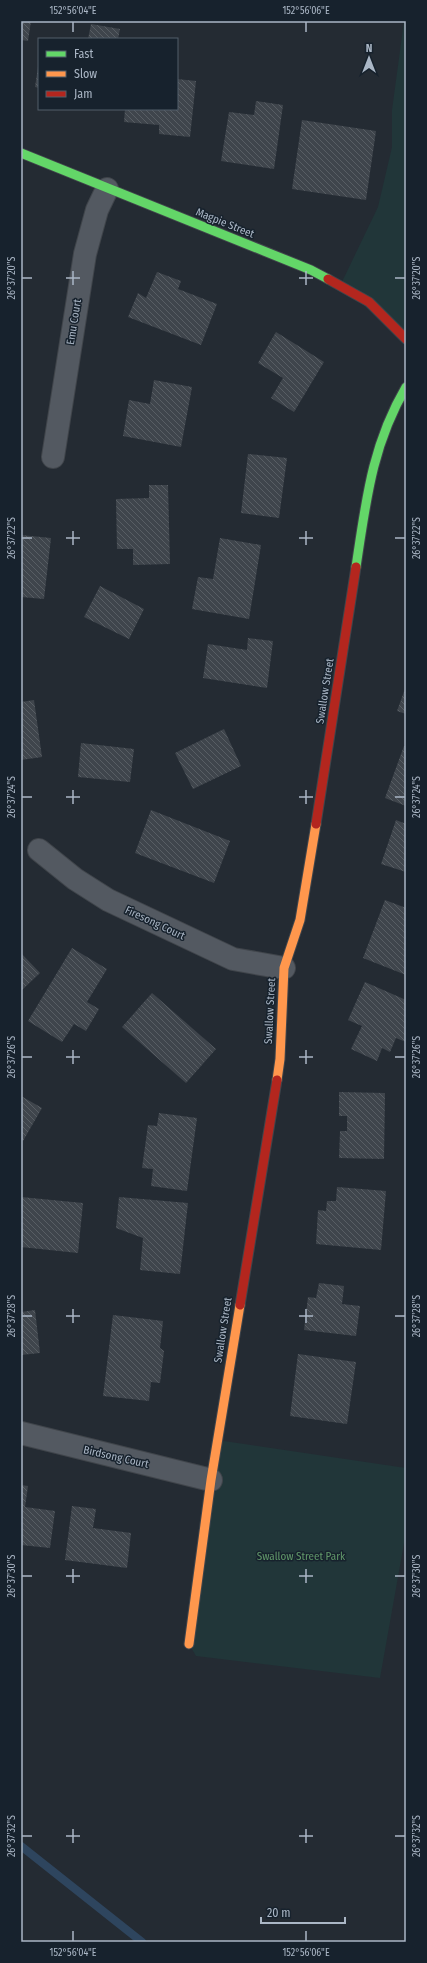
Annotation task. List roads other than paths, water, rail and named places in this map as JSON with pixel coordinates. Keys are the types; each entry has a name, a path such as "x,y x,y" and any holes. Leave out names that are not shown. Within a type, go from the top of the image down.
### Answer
{"street":[{"name":"Magpie Street","path":"21,153 107,189 311,270 369,302 406,339"},
{"name":"Emu Court","path":"53,458 85,254 97,210 107,189"},
{"name":"Swallow Street","path":"189,1644 211,1480 280,1059 284,968 300,920 313,846 369,482 381,437 394,408 406,387"},
{"name":"Firesong Court","path":"39,850 75,879 108,900 233,959 284,968"},
{"name":"Birdsong Court","path":"21,1433 211,1480"}],"waterway":[{"path":"21,1846 142,1942"}],"park label":[{"name":"Swallow Street Park","path":"301,1556"}]}
